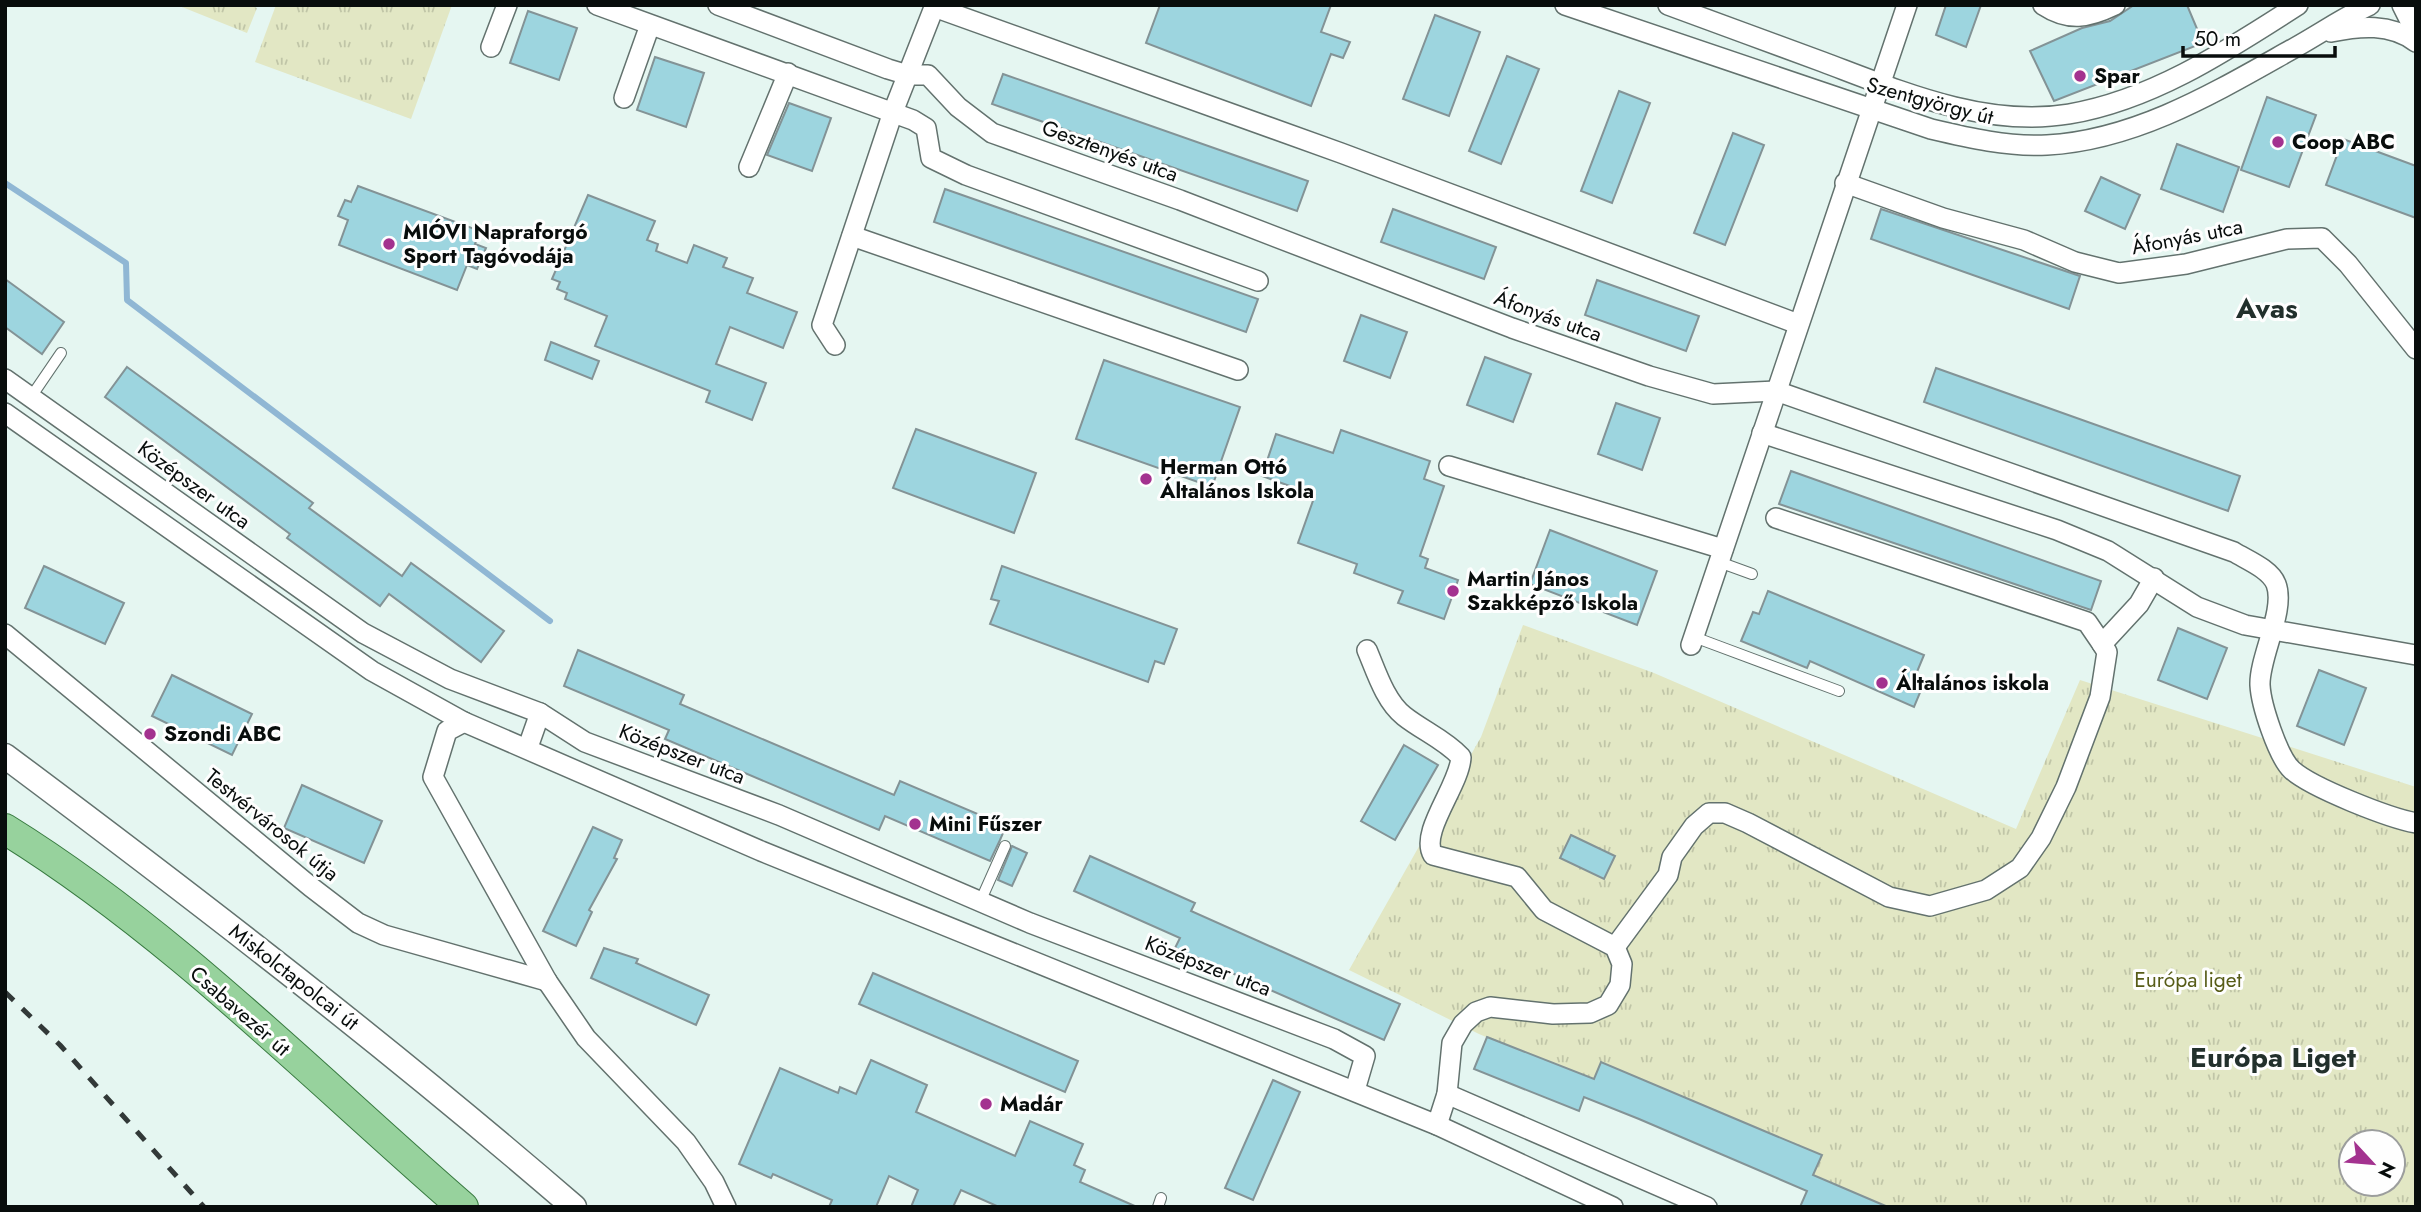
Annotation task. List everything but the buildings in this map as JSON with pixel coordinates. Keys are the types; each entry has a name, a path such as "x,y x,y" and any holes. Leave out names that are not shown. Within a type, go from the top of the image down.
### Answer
{"main road":[{"name":"Csabavezér út","path":"5,829 102,895 184,962 463,1207"}],"street":[{"path":"491,47 507,5"},
{"path":"597,5 893,112 926,128 931,158 966,175 1258,281"},
{"name":"Gesztenyés utca","path":"718,5 908,75 928,75 958,107 992,133 1312,250"},
{"name":"Szentgyörgy út","path":"1565,5 1931,129 1994,142 2045,145 2087,141 2148,122 2213,93 2370,5"},
{"name":"Szentgyörgy út","path":"1668,5 1880,83 1978,113 2034,117 2070,114 2171,80 2224,52 2298,5"},
{"path":"1692,641 1907,5"},
{"path":"2043,5 2068,18 2089,17 2115,5"},
{"path":"2402,5 2416,33"},
{"path":"835,345 822,326 893,112 934,6 1341,153 1798,324"},
{"path":"624,98 650,24"},
{"name":"Szentgyörgy út","path":"2316,35 2378,27 2394,30 2416,42"},
{"path":"750,167 788,73"},
{"name":"Áfonyás utca","path":"1845,183 1943,218 2024,240 2075,262 2119,273 2186,264 2287,239 2322,238 2348,264 2416,349"},
{"path":"852,236 1238,370"},
{"name":"Áfonyás utca","path":"1312,250 1512,328 1649,376 1713,394 1776,391 2234,552 2261,568 2276,584 2277,604 2271,630"},
{"path":"19,388 6,413 372,671 464,722 528,747 761,852 1355,1090 1613,1207"},
{"name":"Középszer utca","path":"19,388 363,634 450,678 508,703 540,713 585,742 779,815 980,902 1334,1039 1365,1056 1355,1090"},
{"path":"1762,433 2057,530 2108,551 2197,607 2245,625 2416,655"},
{"path":"1449,466 1721,556"},
{"path":"1615,947 1668,875 1672,857 1694,826 1709,813 1726,813 1748,823 1889,897 1930,906 1986,891 2020,868 2041,838 2066,787 2100,697 2107,652 2087,622 1776,518"},
{"path":"2102,644 2139,604 2154,579"},
{"path":"2271,630 2260,685 2276,743 2292,770 2334,793 2398,820 2416,824"},
{"name":"Testvérvárosok útja","path":"5,634 358,923 443,953 547,981"},
{"path":"1367,650 1385,692 1402,714 1448,744 1461,757 1461,771 1429,840 1433,855 1517,877 1544,910 1615,947 1622,964 1620,985 1608,1005 1590,1013 1553,1014 1490,1007 1476,1013 1463,1024 1452,1043 1447,1094 1437,1125"},
{"path":"528,747 540,713"},
{"path":"464,722 447,732 433,777 547,981 586,1038 686,1142 714,1182 726,1207"},
{"name":"Miskolctapolcai út","path":"5,756 189,893 468,1116 574,1207"},
{"path":"1447,1094 1707,1207"}],"lane":[{"path":"19,388 61,353"},
{"path":"1721,556 1752,574"},
{"path":"1692,641 1839,691"},
{"path":"980,902 1005,846"}],"green space":[{"path":"177,5 250,5 257,8 247,33"},
{"path":"276,5 452,5 411,119 255,62"},
{"name":"Európa liget","path":"1523,625 1654,673 2016,829 2080,680 2416,787 2416,1207 1885,1207 1479,1034 1349,970 1481,737"}],"waterway":[{"path":"5,183 126,263 127,300 550,621"}],"railway":[{"path":"5,992 60,1045 204,1207"}],"place":[{"name":"Spar","path":"2080,76"},
{"name":"Coop ABC","path":"2278,142"},
{"name":"MIÓVI Napraforgó Sport Tagóvodája","path":"389,244"},
{"name":"Herman Ottó Általános Iskola","path":"1146,479"},
{"name":"Martin János Szakképző Iskola","path":"1453,591"},
{"name":"Általános iskola","path":"1882,683"},
{"name":"Szondi ABC","path":"150,734"},
{"name":"Mini Fűszer","path":"915,824"},
{"name":"Madár","path":"986,1104"}],"district":[{"name":"Avas","path":"2267,308"},
{"name":"Európa Liget","path":"2273,1057"}]}
